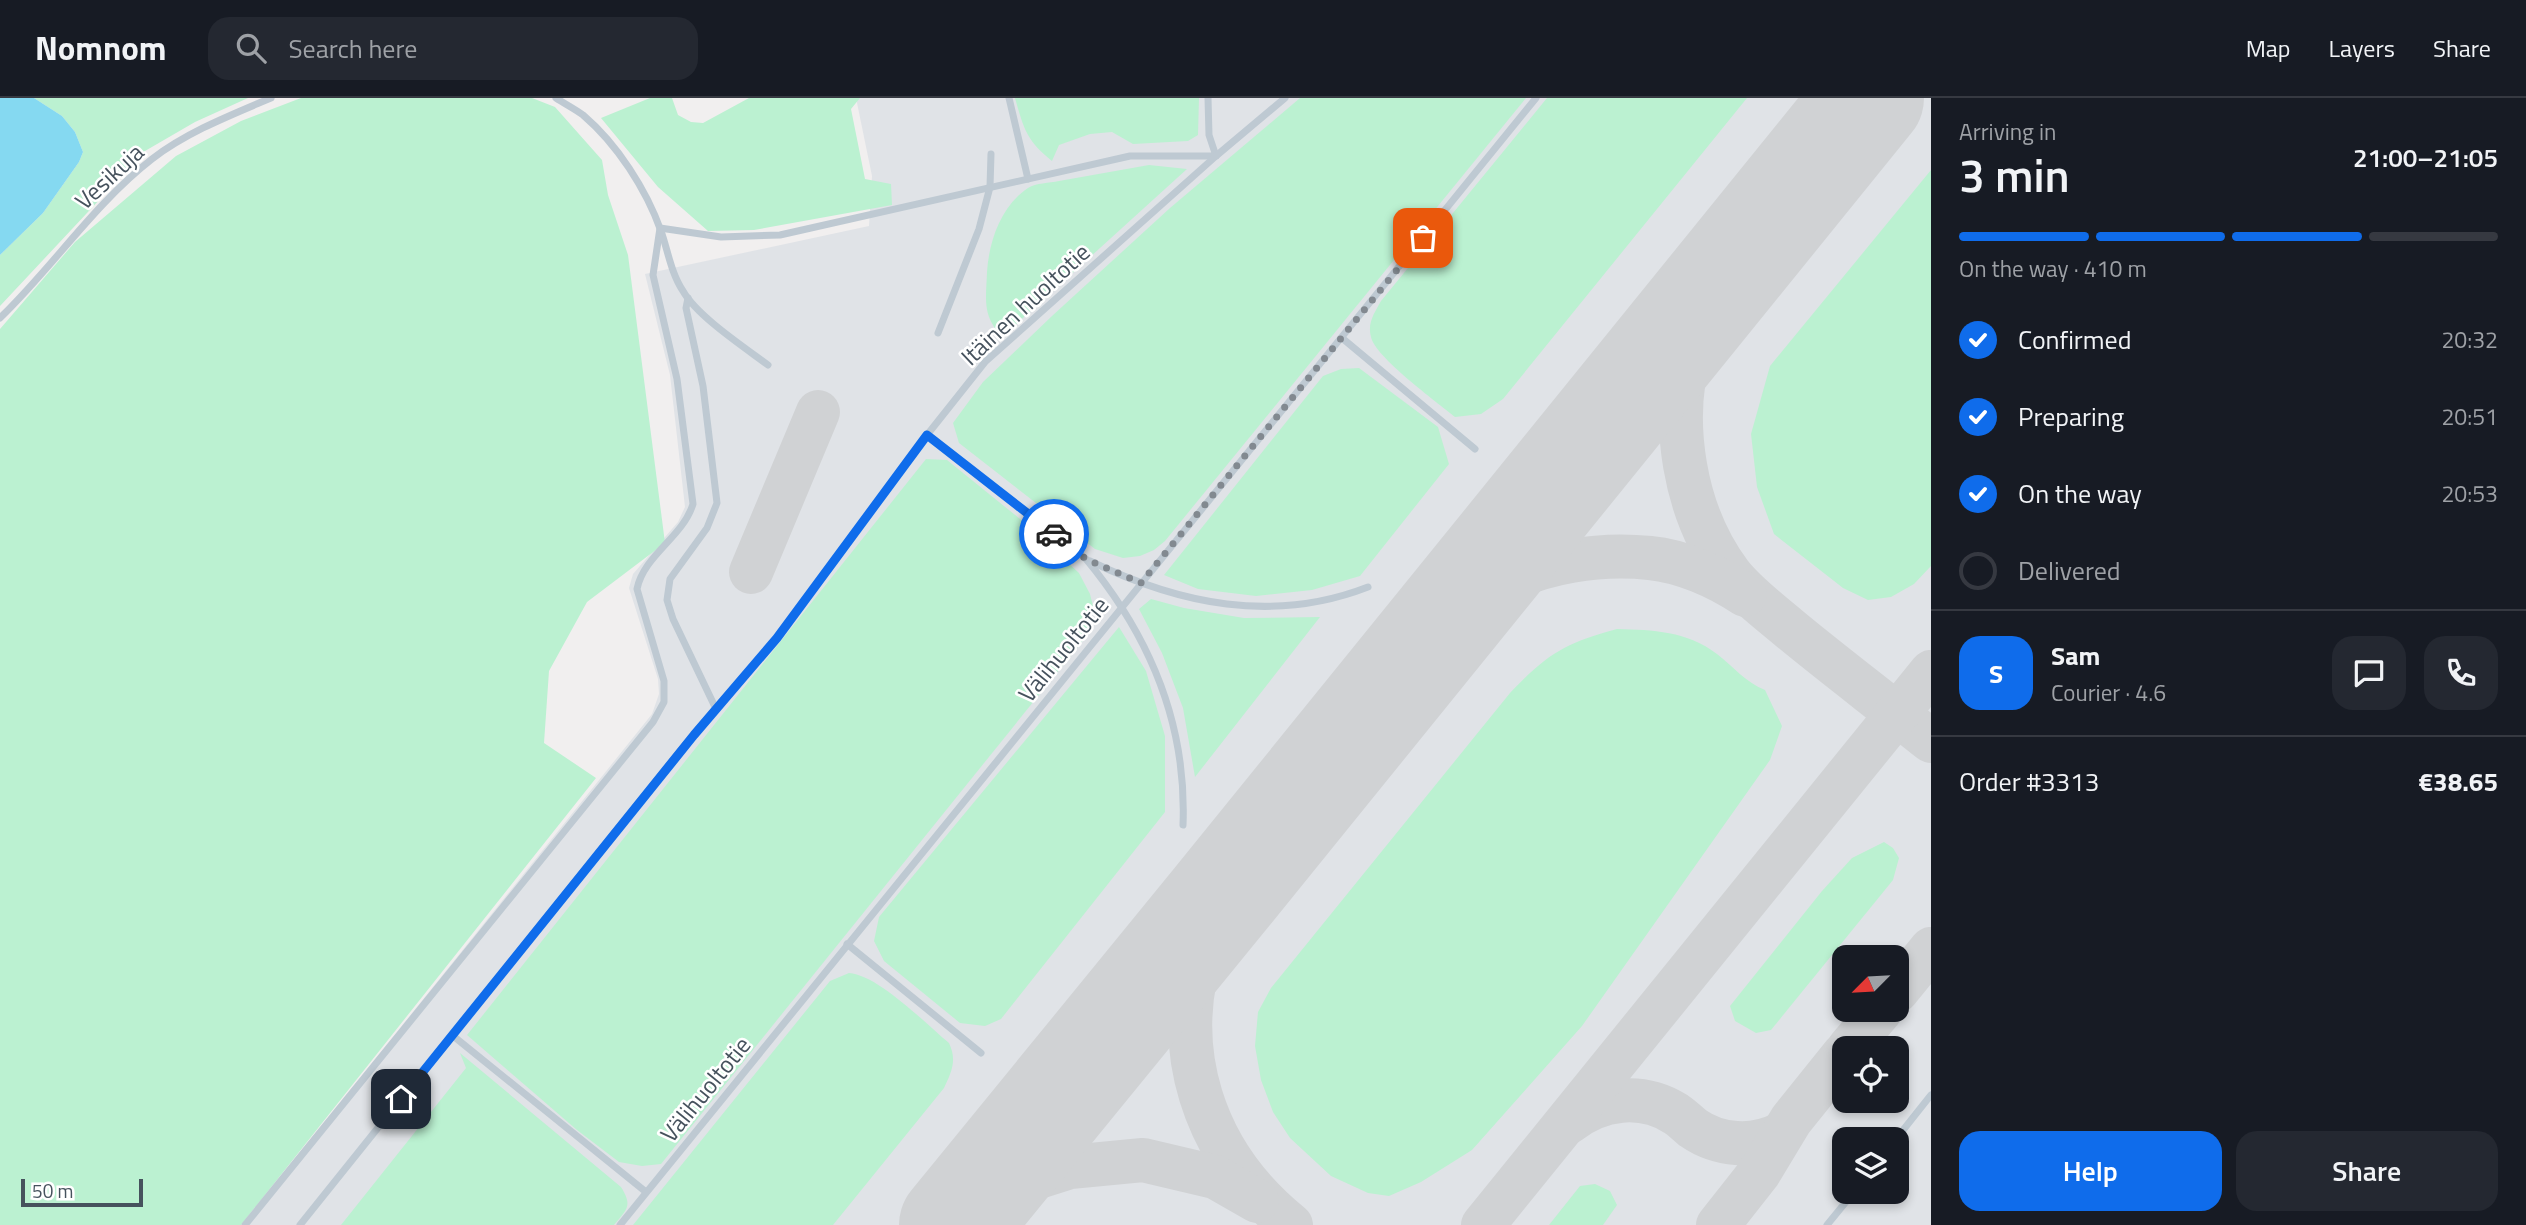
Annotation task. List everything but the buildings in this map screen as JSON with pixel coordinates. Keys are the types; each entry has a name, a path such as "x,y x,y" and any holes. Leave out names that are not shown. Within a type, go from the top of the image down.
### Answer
{"lane":[{"name":"Vesikuja","path":"0,318 25,294 95,212 153,158 217,121 271,98"},
{"path":"556,98 582,114 602,133 626,164 660,228 673,272 688,298 768,365"},
{"path":"1009,98 1028,179"},
{"path":"660,228 721,237 780,235 1130,156 1216,156 1209,135 1208,98"},
{"name":"Itäinen huoltotie","path":"300,1225 716,709 777,638 927,435 985,362 1285,98"},
{"name":"Välihuoltotie","path":"620,1225 1536,98"},
{"path":"938,333 979,229 990,187 991,154"},
{"path":"245,1225 653,722 664,702 664,681 637,589 640,574 689,518 693,504 677,379 653,275 660,228"},
{"path":"688,298 686,308 703,386 717,503 707,528 670,579 667,600 673,619 716,709"},
{"path":"1342,338 1475,449"},
{"path":"927,435 1086,559 1141,583 1205,602 1263,606 1340,598 1368,587"},
{"path":"1086,559 1122,607 1141,638 1165,695 1184,794 1183,825"},
{"path":"847,944 981,1053"},
{"path":"452,1035 646,1192"},
{"path":"1906,1127 1931,1095"},
{"path":"1827,1225 1844,1204"}],"shaded area":[{"path":"856,98 1931,98 1931,1225 242,1225 652,714 659,694 658,679 629,588 633,574 678,522 685,507 670,375 645,274 869,226 872,176"}],"green space":[{"path":"34,98 248,98 195,122 145,151 0,306 0,255 43,213 79,162 83,152 75,132 62,116"},
{"path":"301,98 532,98 555,107 602,160 608,195 628,255 665,543 587,602 549,671 544,743 596,778 241,1225 0,1225 0,329 75,242 176,156 241,121"},
{"path":"650,98 672,98 678,115 691,122 703,123 749,98 860,98 851,109 865,179 891,184 892,205 754,230 708,231 658,187 601,118"},
{"path":"1015,98 1199,98 1198,135 1188,141 1133,144 1112,132 1090,134 1059,145 1052,161 1027,133"},
{"path":"1300,98 1526,98 1165,541 1140,556 1123,558 1095,549 959,443 953,423 983,382 1052,316 1170,208"},
{"path":"1547,98 1747,98 1503,399 1481,414 1455,417 1383,356 1371,337 1371,322 1381,301"},
{"path":"1149,165 1187,169 1002,337 988,314 987,272 990,248 998,225 1010,204 1035,185"},
{"path":"1931,170 1931,566 1914,584 1891,597 1868,600 1843,588 1774,534 1757,487 1751,434 1770,366"},
{"path":"1359,368 1438,427 1449,464 1360,576 1312,590 1256,596 1198,589 1164,575 1323,376 1341,369"},
{"path":"926,459 947,460 1025,523 1079,573 1093,606 1088,634 661,1164 642,1166 619,1162 577,1130 467,1035"},
{"path":"1151,599 1184,608 1244,618 1320,617 1195,777 1183,708 1162,653 1139,609"},
{"path":"1119,627 1146,671 1165,736 1165,812 1001,1019 985,1026 960,1023 884,961 874,941 879,917"},
{"path":"1617,629 1657,631 1682,636 1706,646 1746,679 1765,690 1782,726 1770,760 1582,1026 1472,1150 1421,1182 1389,1196 1368,1193 1331,1176 1290,1138 1273,1112 1261,1080 1255,1046 1258,1012 1271,988 1510,693 1546,659 1584,639"},
{"path":"1884,842 1893,848 1899,858 1893,880 1840,945 1832,945 1832,955 1771,1030 1756,1033 1735,1021 1730,1006 1822,891 1852,858"},
{"path":"849,973 873,982 914,1013 949,1043 953,1060 944,1088 833,1225 633,1225 830,981"},
{"path":"460,1053 621,1187 627,1199 627,1207 614,1225 341,1225 466,1068"},
{"path":"1595,1184 1610,1191 1617,1205 1603,1225 1549,1225 1580,1186"}],"water":[{"path":"0,98 34,98 62,116 75,132 83,152 79,162 43,213 0,255"}],"taxiway":[{"path":"1742,255 1701,323 1684,376 1681,406 1685,466 1702,524 1731,575 1751,596 1931,741"},
{"path":"751,572 818,412"},
{"path":"1416,655 1486,593 1533,570 1572,561 1611,557 1662,560 1699,571 1745,595"},
{"path":"1483,1225 1931,672"},
{"path":"1225,894 1206,939 1195,979 1190,1019 1193,1058 1201,1096 1215,1132 1235,1166 1260,1197 1291,1225"},
{"path":"1909,976 1931,949"},
{"path":"1859,1036 1871,1022"},
{"path":"1718,1225 1759,1173 1791,1120 1832,1069"},
{"path":"1569,1122 1607,1103 1635,1101 1663,1107 1703,1134 1725,1142 1759,1142 1781,1134"},
{"path":"962,1225 974,1214 1029,1180 1070,1167 1143,1160 1215,1177 1257,1201"}],"runway":[{"path":"954,1225 1869,98"}],"way so far":[{"path":"1054,534 1086,559 1141,583 1423,238"}],"route":[{"path":"401,1099 694,735 777,638 927,435 1054,534"}]}
